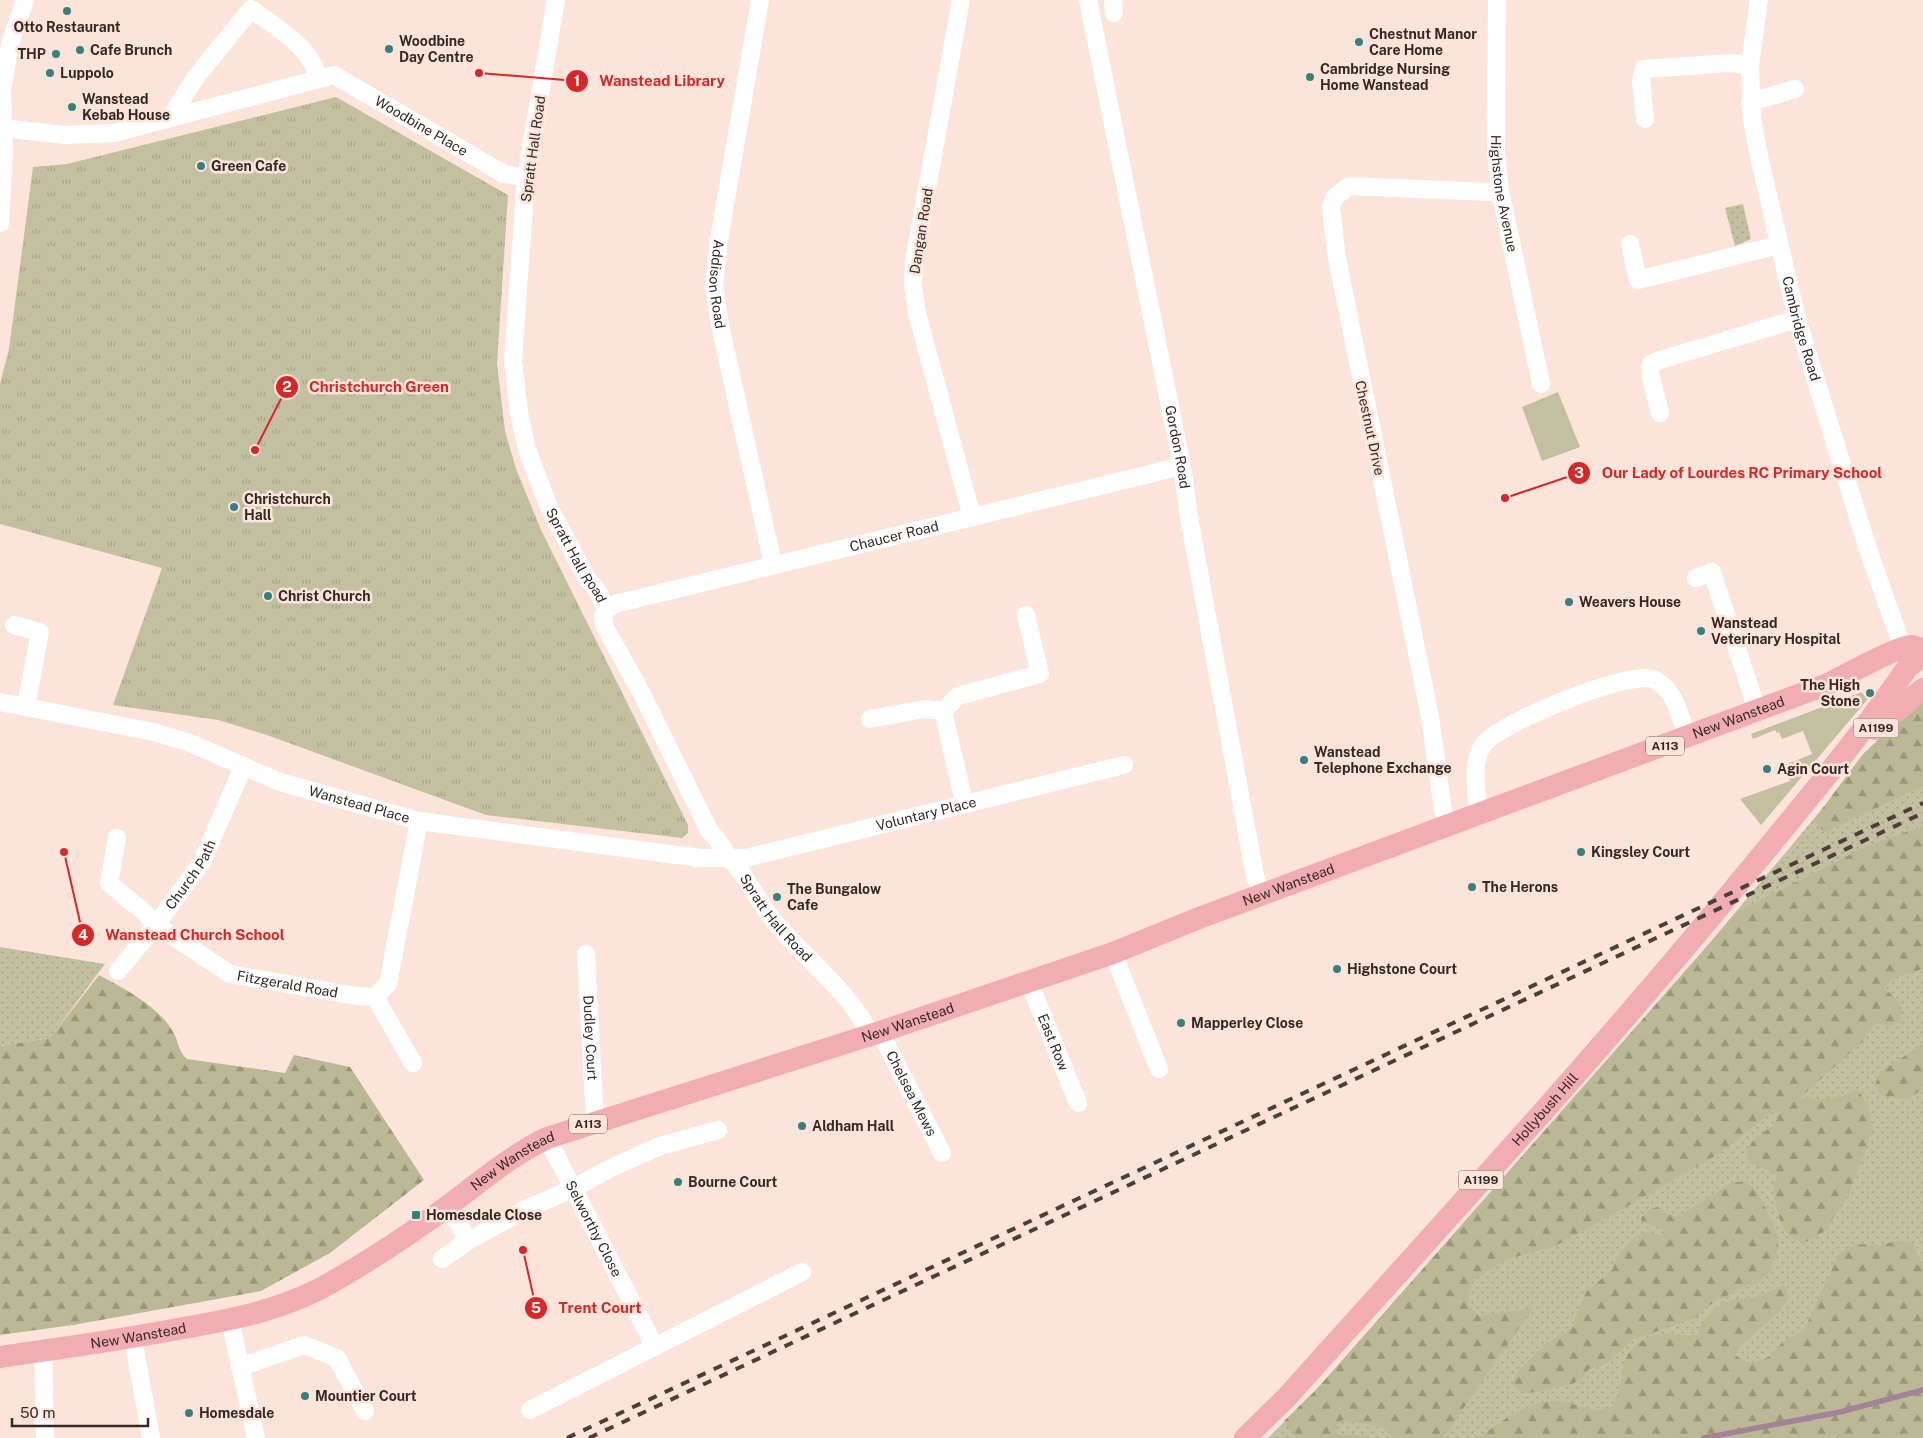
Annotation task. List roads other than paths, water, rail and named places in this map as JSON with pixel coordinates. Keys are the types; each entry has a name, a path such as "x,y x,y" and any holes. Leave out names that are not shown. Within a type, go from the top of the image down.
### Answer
{"main road":[{"name":"New Wanstead","path":"0,1357 133,1338 230,1320 306,1296 333,1282 448,1206 476,1183 531,1146 547,1138 875,1034 1113,953 1448,825 1688,738 1828,684 1914,655"},
{"name":"Hollybush Hill","path":"1244,1438 1287,1397 1694,939 1832,770 1914,655"},
{"name":"Hollybush Hill","path":"1832,770 1890,715 1923,689"}],"street":[{"path":"0,223 4,161 2,90 10,44 25,0"},
{"name":"Spratt Hall Road","path":"556,0 526,178 513,361 519,413 527,449 548,504 587,579 594,584 606,610 603,617 605,627 643,696 710,832 717,837 729,859 740,870 774,920 853,1005 875,1034"},
{"name":"Addison Road","path":"760,0 719,240 714,286 720,325 774,564"},
{"name":"Dangan Road","path":"962,0 914,261 913,285 918,313 972,517"},
{"name":"Gordon Road","path":"1088,0 1182,466 1190,523 1255,876 1262,895"},
{"name":"Highstone Avenue","path":"1497,0 1496,152 1500,190 1541,384"},
{"name":"Cambridge Road","path":"1759,0 1750,65 1750,102 1760,161 1797,320 1868,549 1914,655"},
{"path":"170,118 245,4 301,47 315,66 318,78"},
{"path":"1645,119 1641,80 1644,70 1730,63 1750,65"},
{"name":"Woodbine Place","path":"2,128 65,135 114,133 334,75 504,174 526,178"},
{"path":"1750,102 1795,89"},
{"name":"Chestnut Drive","path":"1448,825 1443,810 1430,717 1351,333 1337,258 1331,207 1335,197 1349,186 1490,192 1500,190"},
{"path":"1630,244 1638,280 1780,244"},
{"path":"1660,413 1650,373 1651,364 1797,320"},
{"name":"Chaucer Road","path":"606,610 615,604 774,564 1182,466"},
{"path":"1696,578 1712,572 1758,710"},
{"path":"943,711 958,696 1040,674 1026,616"},
{"path":"14,625 40,632 26,706"},
{"path":"1479,814 1476,771 1478,755 1484,744 1494,734 1514,722 1560,702 1638,678 1654,679 1670,691 1688,738"},
{"name":"Wanstead Place","path":"0,702 154,732 190,743 243,767 304,789 419,821 700,858 729,859"},
{"path":"870,719 925,709 943,711"},
{"path":"943,711 964,802"},
{"name":"Voluntary Place","path":"729,859 746,858 964,802 1124,765"},
{"name":"Church Path","path":"118,970 156,925 202,862 243,767"},
{"path":"413,1063 375,997 388,984 419,821"},
{"name":"Fitzgerald Road","path":"117,838 109,883 144,912 156,925 230,974 356,996 375,997"},
{"path":"1113,953 1159,1069"},
{"name":"Dudley Court","path":"586,954 595,1122"},
{"name":"East Row","path":"1029,982 1078,1103"},
{"name":"Chelsea Mews","path":"875,1034 942,1153"},
{"path":"442,1260 468,1241 524,1210 574,1188 613,1167 660,1146 718,1130"},
{"name":"Selworthy Close","path":"547,1138 655,1347"},
{"path":"448,1206 468,1241"},
{"path":"530,1410 802,1272"},
{"path":"230,1320 256,1438"},
{"path":"133,1338 151,1438"},
{"path":"240,1367 304,1344 337,1358 365,1411"},
{"path":"43,1351 45,1438"}],"waterway":[{"path":"1704,1438 1840,1412 1923,1390"}],"railway":[{"path":"567,1438 1923,803"},
{"path":"589,1438 1923,813"}],"place":[{"name":"Otto Restaurant","path":"67,11"},
{"name":"Chestnut Manor Care Home","path":"1359,42"},
{"name":"Woodbine Day Centre","path":"389,49"},
{"name":"Cafe Brunch","path":"80,50"},
{"name":"THP","path":"56,54"},
{"name":"Luppolo","path":"50,73"},
{"name":"Wanstead Library","path":"479,73"},
{"name":"Cambridge Nursing Home Wanstead","path":"1310,77"},
{"name":"Wanstead Kebab House","path":"72,107"},
{"name":"Green Cafe","path":"201,166"},
{"name":"Christchurch Green","path":"255,450"},
{"name":"Our Lady of Lourdes RC Primary School","path":"1505,498"},
{"name":"Christchurch Hall","path":"234,507"},
{"name":"Christ Church","path":"268,596"},
{"name":"Weavers House","path":"1569,602"},
{"name":"Wanstead Veterinary Hospital","path":"1701,631"},
{"name":"The High Stone","path":"1870,693"},
{"name":"Wanstead Telephone Exchange","path":"1304,760"},
{"name":"Agin Court","path":"1767,769"},
{"name":"Wanstead Church School","path":"64,852"},
{"name":"Kingsley Court","path":"1581,852"},
{"name":"The Herons","path":"1472,887"},
{"name":"The Bungalow Cafe","path":"777,897"},
{"name":"Highstone Court","path":"1337,969"},
{"name":"Mapperley Close","path":"1181,1023"},
{"name":"Aldham Hall","path":"802,1126"},
{"name":"Bourne Court","path":"678,1182"},
{"name":"Homesdale Close","path":"416,1215"},
{"name":"Trent Court","path":"523,1250"},
{"name":"Mountier Court","path":"305,1396"},
{"name":"Homesdale","path":"189,1413"}]}
